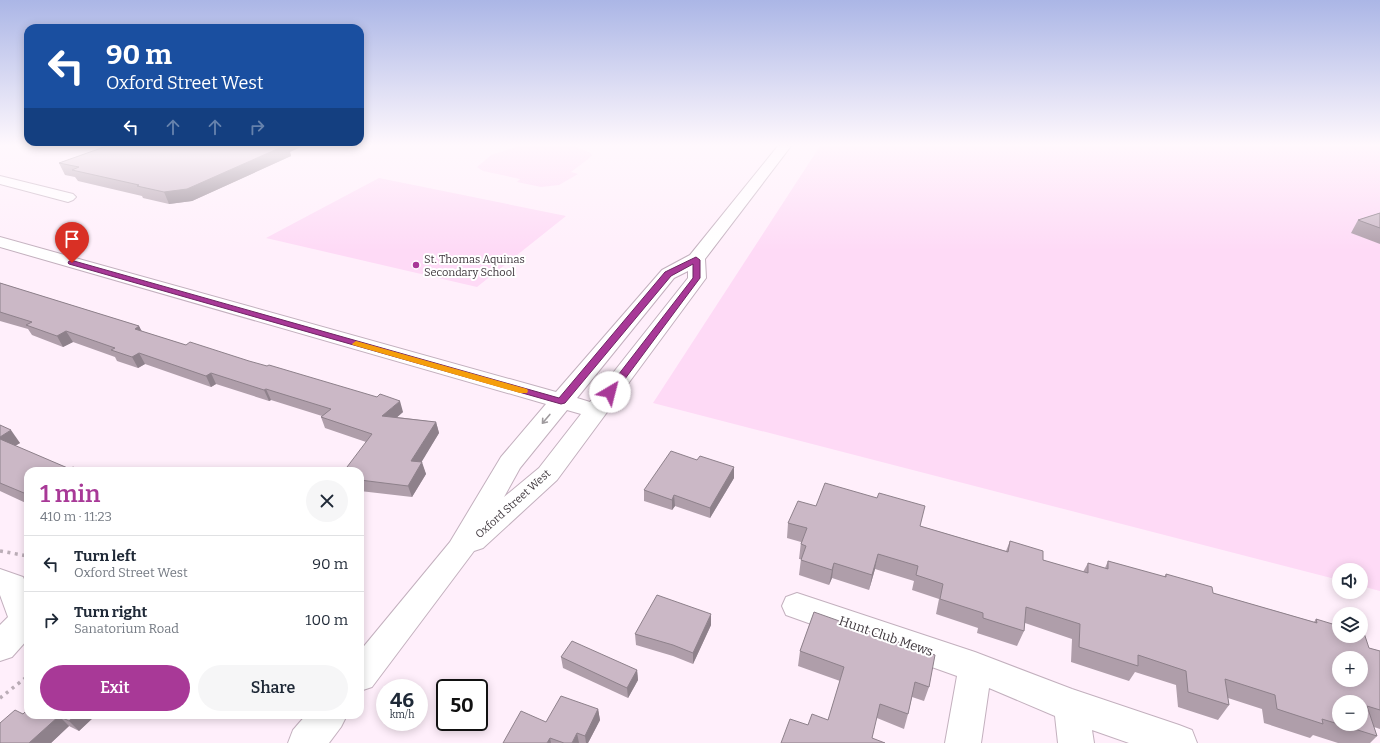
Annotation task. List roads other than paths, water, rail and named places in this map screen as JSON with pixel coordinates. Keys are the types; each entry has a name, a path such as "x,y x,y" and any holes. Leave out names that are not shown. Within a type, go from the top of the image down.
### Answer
{"main road":[{"path":"3,181 68,197"},
{"name":"Oxford Street West","path":"364,671 460,550 510,463 668,274 696,260 758,181"},
{"path":"0,242 596,411"},
{"name":"Oxford Street West","path":"460,550 548,474 696,278 696,260"},
{"path":"0,581 12,586 24,618"},
{"name":"Hunt Club Mews","path":"797,606 975,668 1072,706 1179,743"},
{"path":"0,647 24,622"},
{"path":"963,743 975,668"},
{"path":"1072,706 1076,743"},
{"path":"306,743 326,719"}],"place":[{"name":"St. Thomas Aquinas Secondary School","path":"416,265"}]}
